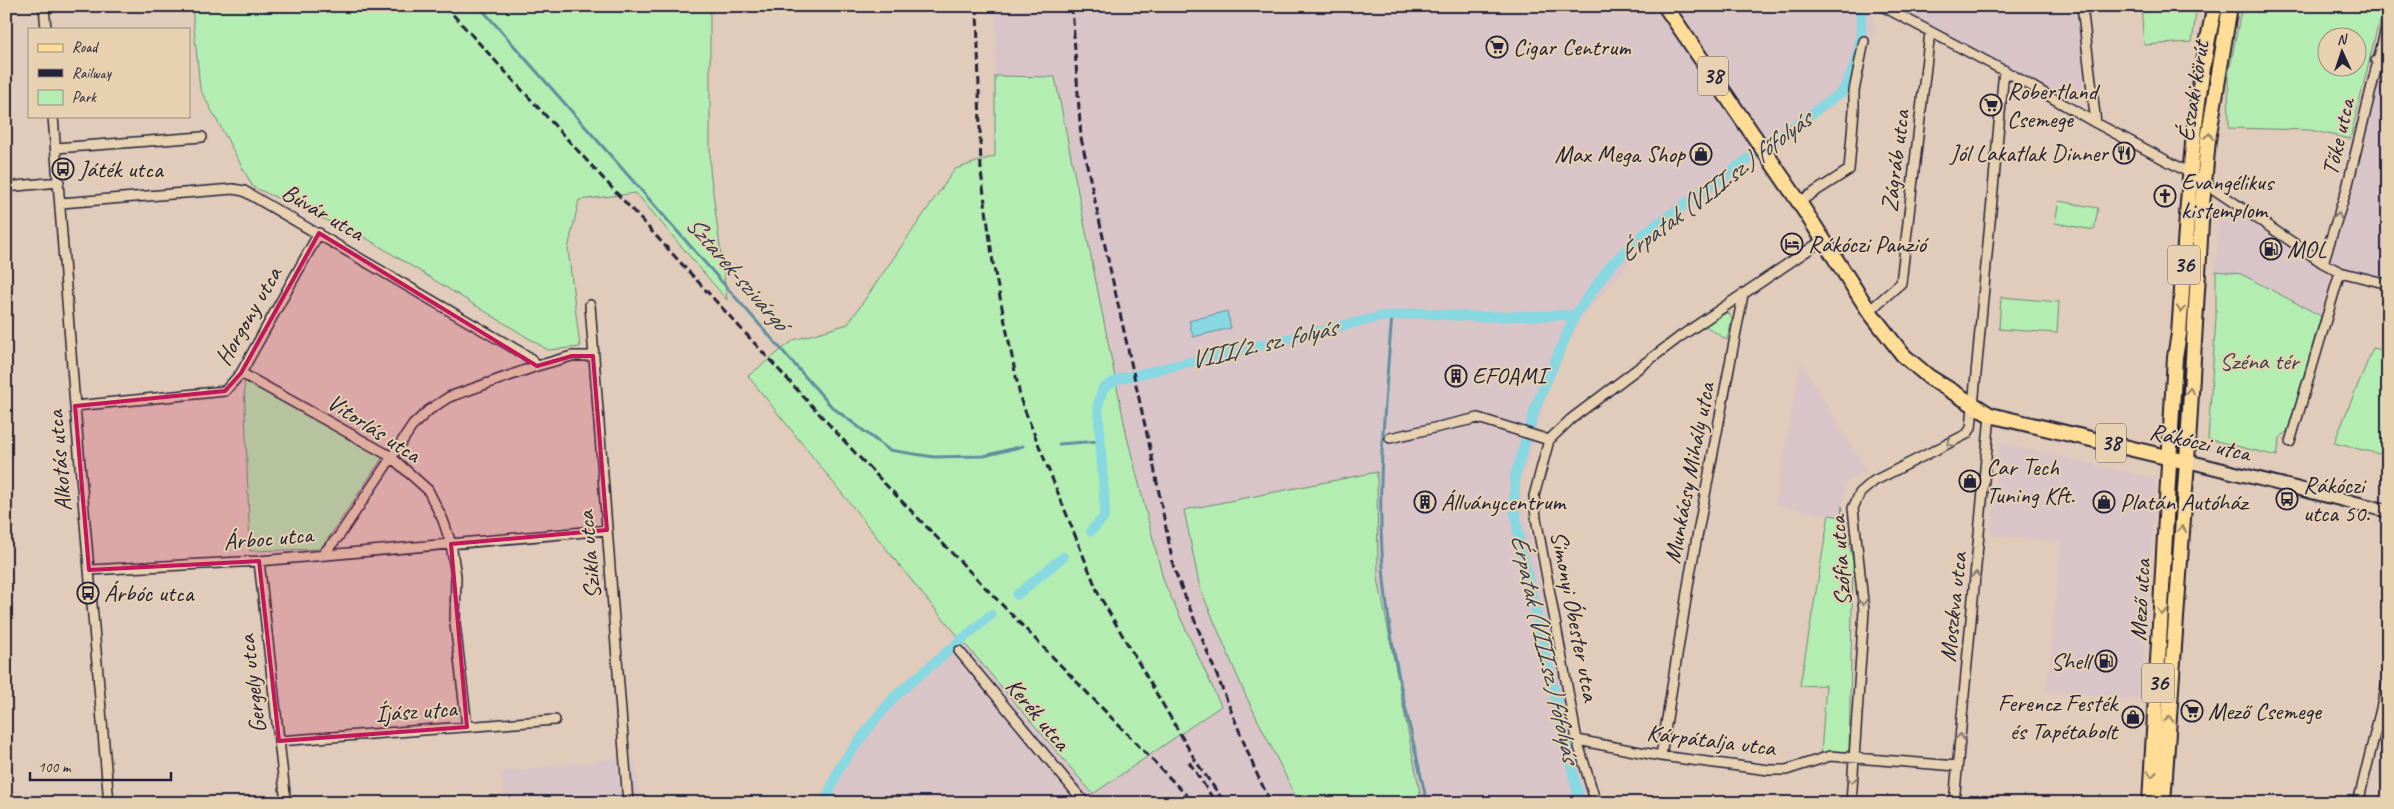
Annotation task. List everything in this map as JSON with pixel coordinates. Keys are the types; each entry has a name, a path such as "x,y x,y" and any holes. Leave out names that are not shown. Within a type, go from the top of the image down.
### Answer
{"main road":[{"name":"Rákóczi utca","path":"1665,6 1799,202 1869,311 1902,355 1928,377 1990,415 2171,459 2187,461"},
{"name":"Északi körút","path":"2190,173 2202,76 2214,6"},
{"name":"Északi körút","path":"2204,184 2208,140 2230,6"},
{"name":"36","path":"2171,459 2175,357 2179,334 2190,173"},
{"name":"36","path":"2187,461 2204,184"},
{"name":"Mező utca","path":"2150,803 2171,459"},
{"name":"Mező utca","path":"2163,803 2187,461"}],"street":[{"path":"44,6 46,28"},
{"path":"1882,6 2004,70 2096,123 2190,173 2323,263 2340,272 2388,284"},
{"path":"2082,6 2096,123"},
{"name":"Tőke utca","path":"2323,263 2347,188 2376,61 2388,20"},
{"name":"Zágráb utca","path":"1869,311 1888,296 1900,283 1930,32"},
{"path":"1799,202 1849,170 1854,91 1864,41"},
{"path":"2376,61 2388,60"},
{"path":"1987,434 1971,428 2004,70"},
{"name":"Alkotás utca","path":"53,118 88,570 109,803"},
{"path":"56,148 202,137"},
{"path":"6,187 59,182"},
{"name":"Búvár utca","path":"61,204 233,189 244,190 529,358 537,366"},
{"name":"Horgony utca","path":"75,406 225,391 241,372 319,233"},
{"path":"1390,438 1478,418 1532,433 1549,440 1571,419 1681,336 1823,240"},
{"path":"2290,442 2340,272"},
{"name":"Munkácsy Mihály utca","path":"1661,756 1690,574 1743,295"},
{"name":"Szikla utca","path":"590,305 628,803"},
{"path":"323,554 339,536 390,456 413,425 429,410 449,397 537,366 572,356 593,356"},
{"name":"Vitorlás utca","path":"241,372 390,456 428,490 439,511 451,544 456,576 455,624 467,727"},
{"name":"Moszkva utca","path":"1954,803 1990,415"},
{"name":"Szófia utca","path":"1851,803 1864,611 1853,508 1860,493 1874,481 1967,434 1971,428"},
{"name":"Simonyi Óbester utca","path":"1549,440 1534,496 1536,518 1578,740 1596,803"},
{"name":"Rákóczi utca","path":"2187,461 2388,511"},
{"name":"Árboc utca","path":"88,570 259,561 607,530"},
{"name":"Gergely utca","path":"259,561 286,803"},
{"name":"Kerék utca","path":"959,651 1085,803"},
{"path":"2358,803 2388,680"},
{"name":"Íjász utca","path":"279,741 556,720"},
{"name":"Kárpátalja utca","path":"1578,740 1661,756 1769,770 1786,770 1830,756 1957,766"}],"highlighted area":[{"path":"319,233 537,366 572,356 593,356 607,530 451,544 467,727 279,741 259,561 89,570 75,406 225,391 241,373"}],"shaded area":[{"path":"996,6 1869,6 1875,28 1859,83 1644,248 1583,315 1552,377 1520,487 1557,658 1595,803 831,803 842,774 898,695 965,643 1093,794 1221,706 1164,583 1127,437 1055,77 995,76"},
{"path":"1889,6 2075,6 2087,97 2067,99"},
{"path":"2388,60 2388,284 2323,263 2376,61"},
{"path":"2219,203 2274,237 2330,276 2321,316 2241,274 2216,271"},
{"path":"1801,362 1867,471 1846,482 1841,517 1775,505"},
{"path":"1999,443 2156,479 2141,699 2047,692 2061,542 1991,535"},
{"path":"634,757 639,803 506,803 501,772"}],"green space":[{"path":"192,6 710,6 710,170 727,300 636,193 579,200 568,249 580,347 548,350 366,238 253,187 200,89"},
{"path":"2141,6 2197,6 2192,42 2144,45"},
{"path":"2242,6 2388,6 2377,29 2366,74 2366,28 2316,28 2316,78 2365,78 2350,139 2310,130 2229,128 2228,77"},
{"path":"995,76 1055,77 1127,437 1164,582 1221,706 1093,794 924,596 748,376 794,340 848,324 955,169 995,156"},
{"path":"2059,201 2098,208 2094,230 2055,223"},
{"path":"2192,206 2197,207 2183,433 2179,432 2182,354"},
{"name":"Széna tér","path":"2216,271 2241,274 2321,316 2288,430 2280,438 2277,456 2208,439 2216,318"},
{"path":"2001,297 2059,302 2057,333 1999,329"},
{"path":"1728,312 1732,319 1727,340 1704,325"},
{"path":"2373,348 2388,351 2388,456 2334,443"},
{"path":"244,379 383,457 321,549 250,551"},
{"path":"1377,472 1378,578 1422,803 1299,803 1245,694 1200,588 1184,510"},
{"path":"2175,487 2179,488 2172,589 2168,586"},
{"path":"1842,506 1853,562 1849,751 1821,754 1826,685 1800,686 1829,515 1841,517"}],"water":[{"path":"1227,311 1231,328 1193,337 1189,321"}],"waterway":[{"name":"Sztarek-szivárgó","path":"266,11 305,6"},
{"name":"Sztarek-szivárgó","path":"479,6 832,407 889,450 934,457 984,456 1023,446"},
{"name":"Érpatak (VIII.sz.) főfolyás","path":"1580,803 1520,544 1514,504 1515,476 1536,406 1575,315 1611,265 1646,232 1842,92 1848,82 1859,50 1860,6"},
{"name":"VIII/2. sz. folyás","path":"1091,531 1104,517 1105,510 1098,405 1103,388 1119,379 1379,317 1422,313 1476,317 1575,315"},
{"path":"1392,316 1382,461 1381,534 1383,570 1390,631 1427,803"},
{"name":"Sztarek-szivárgó","path":"1059,444 1100,441"},
{"name":"VIII/2. sz. folyás","path":"1017,595 1063,557"},
{"name":"VIII/2. sz. folyás","path":"825,803 839,768 896,695 991,615"}],"railway":[{"path":"445,6 858,456 1194,803"},
{"path":"977,6 981,172 993,263 1021,401 1099,595 1197,763 1225,803"},
{"path":"1072,6 1081,138 1152,457 1174,569 1255,770 1271,803"},
{"path":"1189,762 1216,803"}],"place":[{"name":"Cigar Centrum","path":"1497,47"},
{"name":"Robertland Csemege","path":"1991,105"},
{"name":"Jól Lakatlak Dinner","path":"2124,153"},
{"name":"Max Mega Shop","path":"1701,154"},
{"name":"Játék utca","path":"63,169"},
{"name":"Evangélikus kistemplom","path":"2165,196"},
{"name":"Rákóczi Panzió","path":"1792,244"},
{"name":"MOL","path":"2271,249"},
{"name":"EFOAMI","path":"1456,376"},
{"name":"Car Tech Tuning Kft.","path":"1970,481"},
{"name":"Rákóczi utca 50.","path":"2287,499"},
{"name":"Állványcentrum","path":"1425,502"},
{"name":"Platán Autóház","path":"2104,502"},
{"name":"Árbóc utca","path":"88,593"},
{"name":"Shell","path":"2106,661"},
{"name":"Mező Csemege","path":"2192,711"},
{"name":"Ferencz Festék és Tapétabolt","path":"2133,717"}]}
